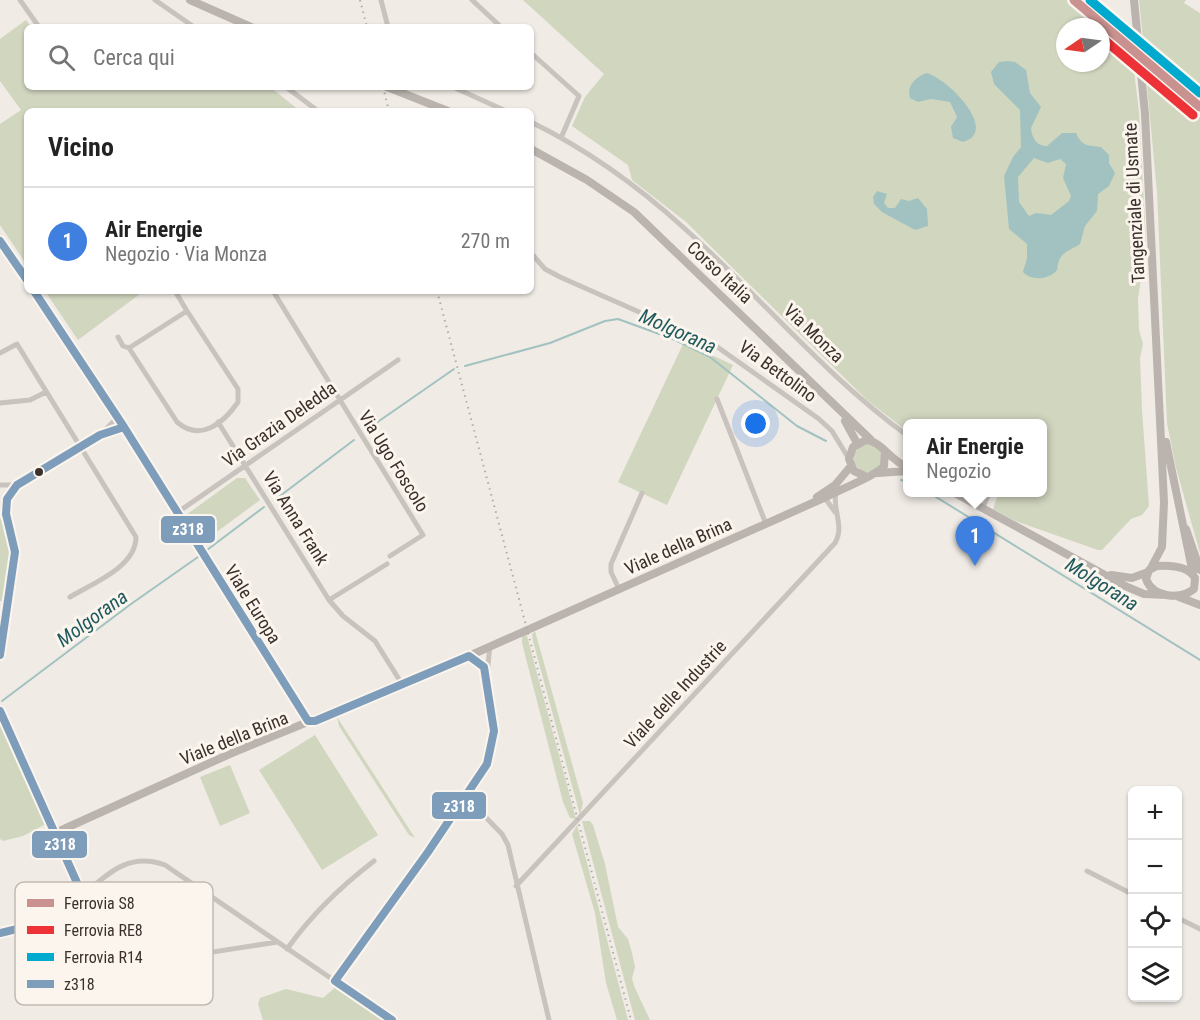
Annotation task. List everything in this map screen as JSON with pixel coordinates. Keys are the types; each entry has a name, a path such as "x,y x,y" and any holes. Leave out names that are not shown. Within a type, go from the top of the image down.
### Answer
{"main road":[{"path":"190,0 244,24"},
{"name":"Tangenziale di Usmate","path":"1134,0 1145,114 1160,405"},
{"path":"395,90 440,108"},
{"name":"Corso Italia","path":"534,151 587,180 634,212 758,330 843,417 871,440"},
{"path":"0,242 24,276"},
{"name":"Viale Europa","path":"36,294 118,417 308,721"},
{"path":"962,497 1100,573 1144,594 1171,596 1191,592 1197,579 1176,498 1160,405"},
{"path":"1160,405 1164,534 1161,551 1150,570 1149,586 1200,605"},
{"path":"843,417 855,445 850,463 858,474 869,477 878,473 903,470"},
{"path":"855,445 871,440 879,444 903,466"},
{"path":"878,473 884,466 885,452"},
{"name":"Viale della Brina","path":"55,833 232,753 308,721 315,721 469,656 826,497 836,488 850,463"},
{"name":"Viale della Brina","path":"802,508 836,488 869,477"},
{"path":"1100,573 1128,578 1150,570 1173,566 1197,579"},
{"path":"55,833 77,882"},
{"path":"0,933 15,929"}],"street":[{"path":"20,0 37,24"},
{"path":"155,0 190,24"},
{"path":"381,0 387,24"},
{"path":"472,0 498,24"},
{"path":"534,56 579,96 561,138"},
{"path":"290,90 314,108"},
{"path":"460,90 499,108"},
{"name":"Via Monza","path":"534,124 561,138 627,183 683,227 866,406 903,432"},
{"name":"Via Bettolino","path":"534,256 545,269 560,277 728,354 819,419 832,431 850,463"},
{"path":"118,337 123,346 129,348 177,422 186,430 198,432 207,430 219,422 233,409 239,395 231,377 177,294"},
{"path":"275,294 339,400"},
{"path":"129,348 188,311"},
{"path":"0,353 17,344 79,448 136,537 136,549 128,560 70,597"},
{"name":"Via Grazia Deledda","path":"178,512 398,360"},
{"path":"0,403 30,400 46,392"},
{"path":"717,399 766,524"},
{"name":"Via Ugo Foscolo","path":"339,400 423,536 390,555"},
{"path":"0,655 15,552 6,514 7,498 18,485 100,435 118,417"},
{"name":"Via Anna Frank","path":"219,422 329,600 343,616 375,641 403,684"},
{"path":"100,435 124,427"},
{"path":"839,445 855,445"},
{"path":"0,485 18,485"},
{"name":"Viale delle Industrie","path":"516,886 835,543 839,536 836,488"},
{"path":"619,588 611,572 611,564 642,493"},
{"path":"826,497 838,515"},
{"path":"982,509 988,497"},
{"path":"329,600 387,564"},
{"path":"335,981 484,770 494,739 487,674 490,646"},
{"path":"469,656 480,663 487,674"},
{"path":"0,711 55,833"},
{"path":"465,796 505,839 549,1020"},
{"path":"99,882 106,874 124,864 152,860 165,865 190,882"},
{"path":"287,950 307,922 332,895 374,861"},
{"path":"1087,870 1128,892"},
{"path":"213,898 392,1020"},
{"path":"1182,920 1200,929"},
{"path":"213,952 277,942"}],"green space":[{"path":"523,0 1069,0 1090,18 1056,18 1056,72 1110,72 1110,35 1132,54 1139,112 1146,241 1138,299 1139,330 1143,344 1140,358 1149,506 1142,515 1131,519 1102,550 1015,521 993,509 997,497 1047,497 1047,419 903,419 903,428 867,400 686,222 632,180 628,165 572,126 585,97 604,74"},
{"path":"1139,0 1186,0 1184,3 1200,13 1200,97 1144,50"},
{"path":"26,20 29,24 24,24 24,90 274,90 296,108 24,108 24,261 0,225 0,124 21,110 0,81 0,39"},
{"path":"1145,65 1200,111 1200,553 1176,468 1167,423 1157,192"},
{"path":"47,294 140,294 78,340"},
{"path":"684,342 733,365 667,505 618,482"},
{"path":"868,444 878,448 882,458 878,468 868,472 858,468 854,458 858,448"},
{"path":"237,478 245,478 260,500 203,542 186,515"},
{"path":"0,518 14,536 9,602 0,601"},
{"path":"535,631 583,803 580,815 533,641 532,634"},
{"path":"526,634 576,819 570,818 563,802 522,643 522,635"},
{"path":"0,711 50,822 23,836 3,841 0,839"},
{"path":"337,717 415,838 409,835 339,726"},
{"path":"315,735 378,835 322,870 259,770"},
{"path":"230,765 250,813 220,826 200,777"},
{"path":"582,821 590,821 593,825 605,864 618,927 628,939 632,953 635,967 632,978 634,986 650,1020 635,1020"},
{"path":"577,825 628,1020 617,1020 606,983 595,913 572,834"},
{"path":"338,985 389,1020 263,1020 258,1004 260,998 286,989 323,998"}],"water":[{"path":"999,62 1015,62 1026,70 1030,93 1041,107 1031,128 1037,143 1047,146 1062,133 1076,133 1083,143 1101,147 1109,155 1109,163 1115,173 1109,186 1098,194 1097,211 1085,226 1080,244 1064,254 1059,260 1057,270 1045,277 1035,278 1023,272 1027,258 1027,244 1009,229 1004,176 1013,157 1021,147 1020,110 994,84 991,72","holes":["1034,158 1048,163 1060,159 1066,164 1063,178 1071,196 1069,201 1051,215 1036,213 1029,216 1019,202 1018,177"]},
{"path":"926,73 935,76 966,104 976,127 973,136 963,142 953,138 951,127 957,117 950,102 931,99 918,102 910,98 909,90 913,82"},
{"path":"877,191 887,194 884,203 888,208 895,208 901,199 909,201 918,198 927,209 928,226 915,230 882,212 874,204 873,197"}],"waterway":[{"name":"Molgorana","path":"465,366 550,343 605,321 618,319 673,339 710,357 797,426 826,441"},
{"name":"Molgorana","path":"369,428 454,369"},
{"name":"Molgorana","path":"276,499 354,440"},
{"name":"Molgorana","path":"936,497 1200,660"},
{"name":"Molgorana","path":"207,550 264,507"},
{"name":"Molgorana","path":"2,701 198,557"}],"railway":[{"path":"360,0 366,24"},
{"path":"384,90 388,108"},
{"path":"438,294 631,1020"}],"rail line":[{"name":"S8","path":"1074,0 1200,107"},
{"name":"R14","path":"1090,0 1200,93"},
{"name":"RE8","path":"1110,45 1193,115"}],"transit line":[{"name":"z318","path":"0,241 24,276"},
{"name":"z318","path":"36,294 124,427 308,721 315,721 469,656 484,667 494,731 487,764 428,852 335,981 392,1020"},
{"name":"z318","path":"0,655 15,552 6,514 7,499 17,485 100,435 124,427"},
{"name":"z318","path":"0,711 77,882"},
{"name":"z318","path":"0,933 15,929"}],"place":[{"name":"Air Energie","path":"975,566"}]}
